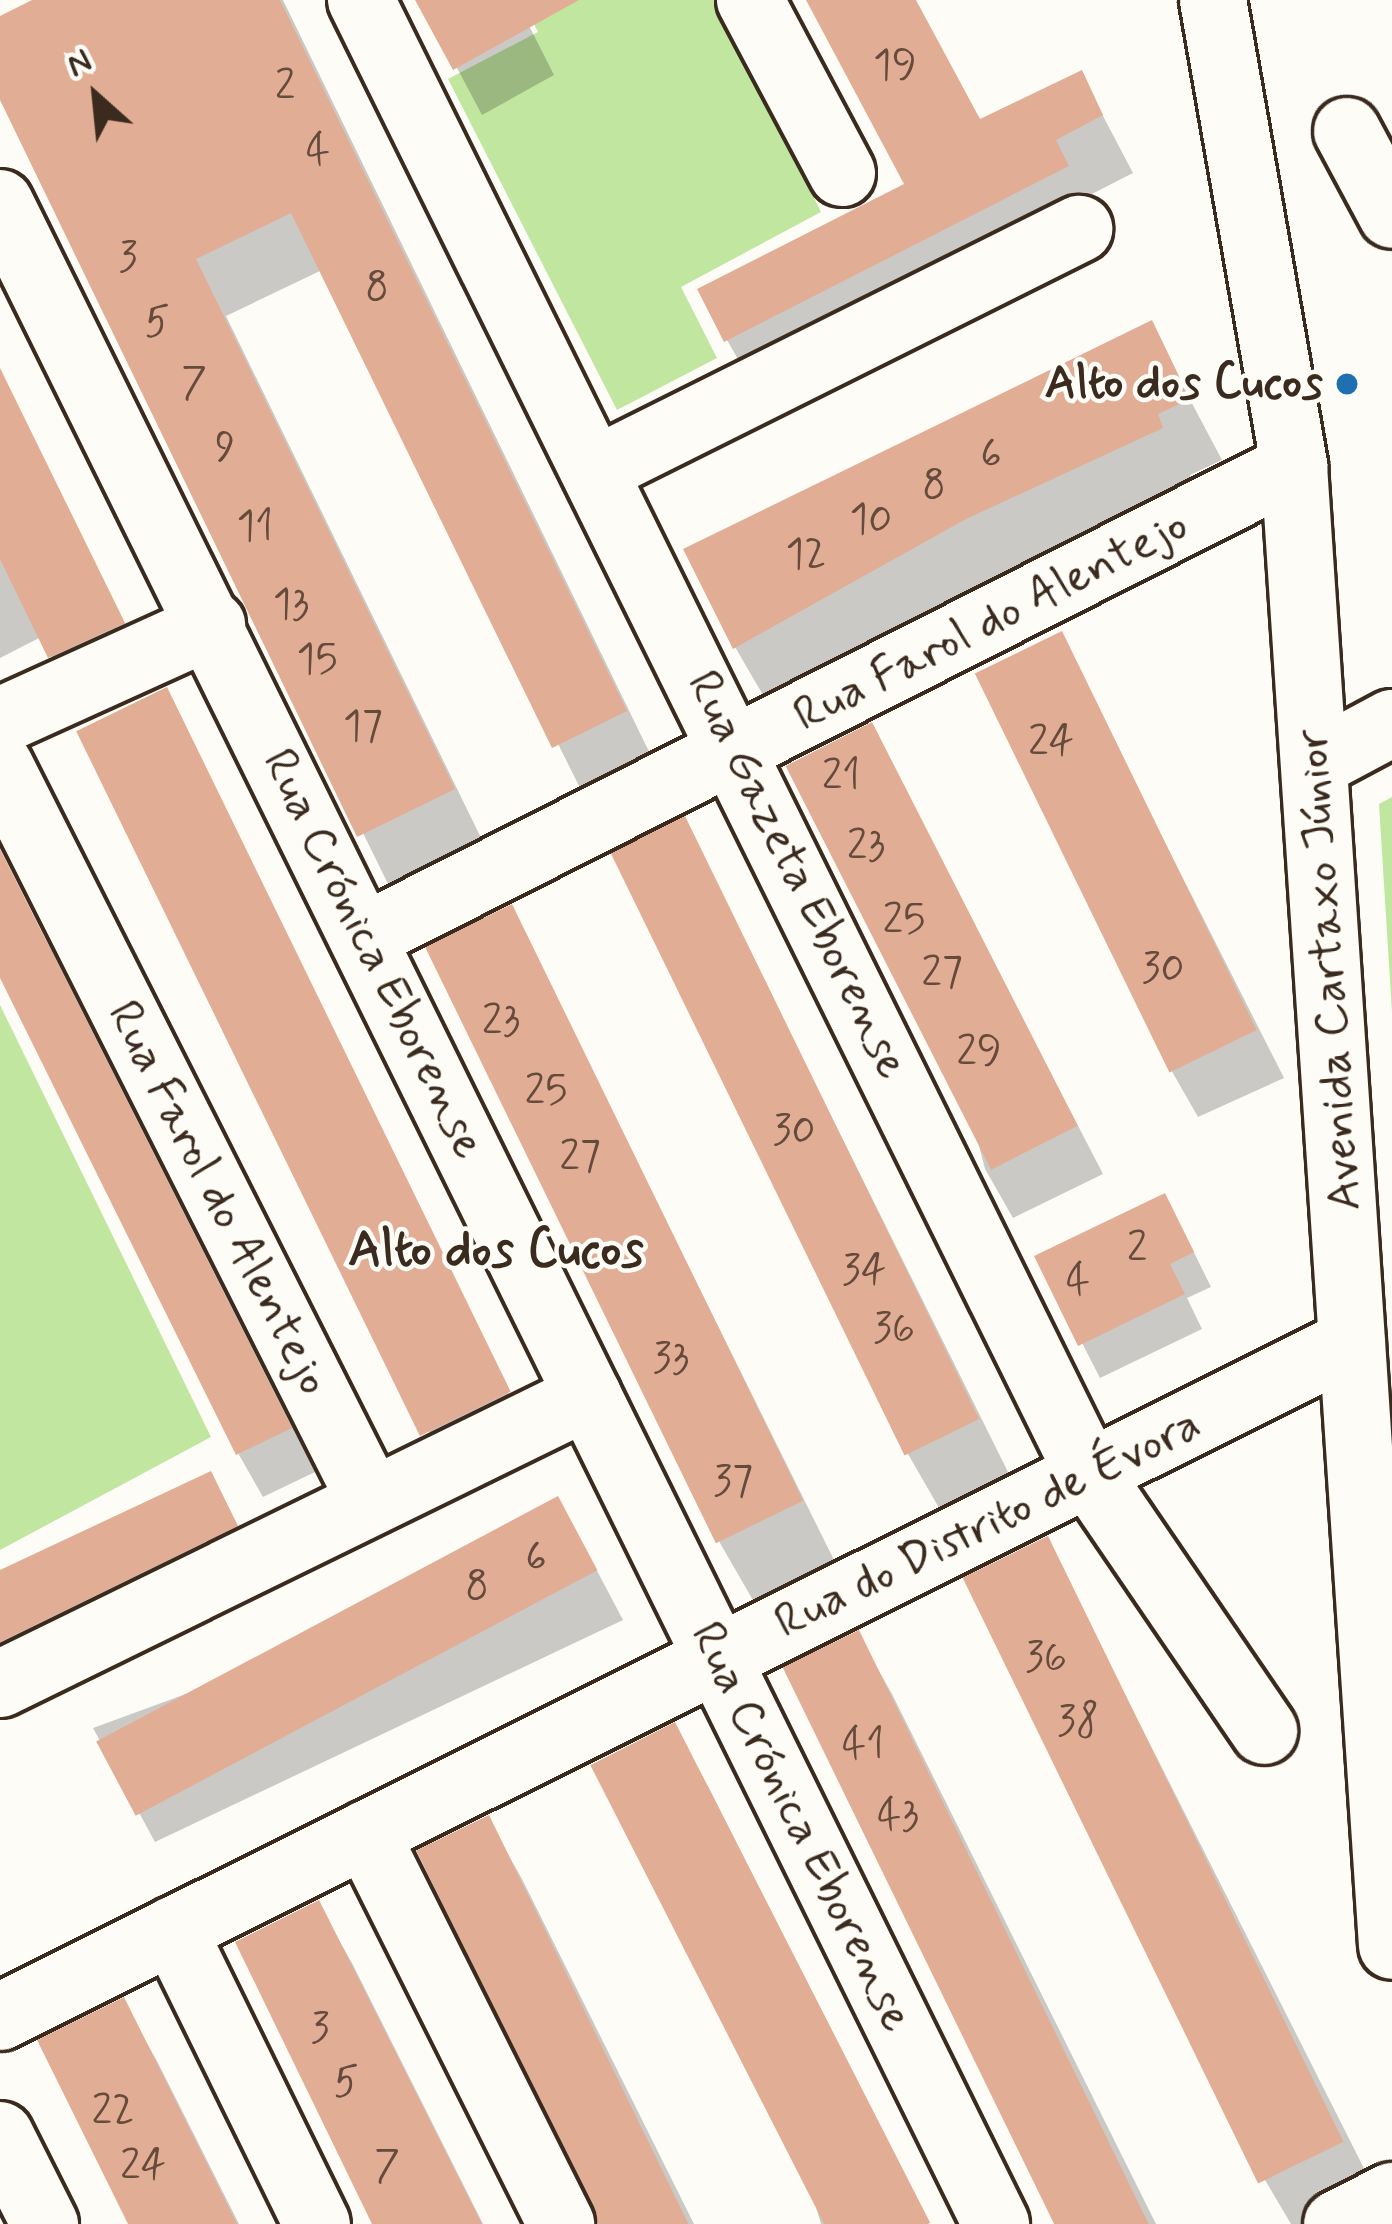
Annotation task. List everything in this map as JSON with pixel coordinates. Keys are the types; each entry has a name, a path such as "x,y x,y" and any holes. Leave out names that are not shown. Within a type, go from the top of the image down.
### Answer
{"street":[{"name":"Rua Gazeta Eborense","path":"361,0 737,750 1089,1474 1264,1732"},
{"path":"750,0 842,173"},
{"name":"Avenida Cartaxo Júnior","path":"1213,0 1294,466 1392,1946"},
{"path":"1347,131 1392,215"},
{"name":"Rua Crónica Eborense","path":"0,203 366,935 996,2224"},
{"path":"598,470 1079,229"},
{"name":"Rua Farol do Alentejo","path":"366,935 1294,466"},
{"path":"0,721 212,625"},
{"path":"1316,763 1392,723"},
{"name":"Rua Farol do Alentejo","path":"0,766 371,1501"},
{"name":"Rua do Distrito de Évora","path":"0,2017 1352,1342"},
{"path":"0,1684 588,1396"},
{"path":"366,1834 561,2224"},
{"path":"173,1930 317,2224"},
{"path":"0,2134 45,2224"},
{"path":"1337,2224 1392,2196"}],"green space":[{"path":"522,0 716,0 821,212 681,287 717,358 617,410 448,79 538,32"},
{"path":"1392,797 1392,1012 1379,804"},
{"path":"0,1005 211,1437 0,1550"}],"building":[{"path":"32,0 280,0 627,711 552,748 291,213 196,259 455,789 357,837 0,100 0,16"},
{"path":"415,0 579,0 453,70"},
{"path":"806,0 916,0 980,119 1082,70 1103,115 1056,140 1069,166 724,342 697,289 904,184"},
{"path":"1152,320 1190,399 1158,414 1163,428 966,519 733,649 683,549"},
{"path":"0,368 125,623 48,658 0,559"},
{"path":"1062,631 1257,1030 1169,1073 975,674"},
{"path":"167,687 511,1392 420,1436 76,731"},
{"path":"872,722 1078,1126 991,1170 786,766"},
{"path":"685,816 979,1419 905,1455 610,852"},
{"path":"0,849 292,1428 236,1455 0,978"},
{"path":"512,904 803,1501 716,1543 425,947"},
{"path":"1165,1193 1194,1252 1170,1264 1185,1294 1078,1346 1034,1256"},
{"path":"211,1471 238,1526 0,1642 0,1570"},
{"path":"558,1496 597,1570 136,1816 96,1742"},
{"path":"1048,1536 1343,2142 1258,2183 963,1578"},
{"path":"859,1630 1149,2224 1054,2224 783,1667"},
{"path":"675,1722 930,2223 824,2224 590,1765"},
{"path":"489,1815 688,2224 598,2224 416,1851"},
{"path":"319,1900 482,2224 372,2224 235,1942"},
{"path":"124,1997 237,2224 128,2224 37,2040"}],"place":[{"name":"Alto dos Cucos","path":"1347,384"}],"district":[{"name":"Alto dos Cucos","path":"496,1251"}]}
